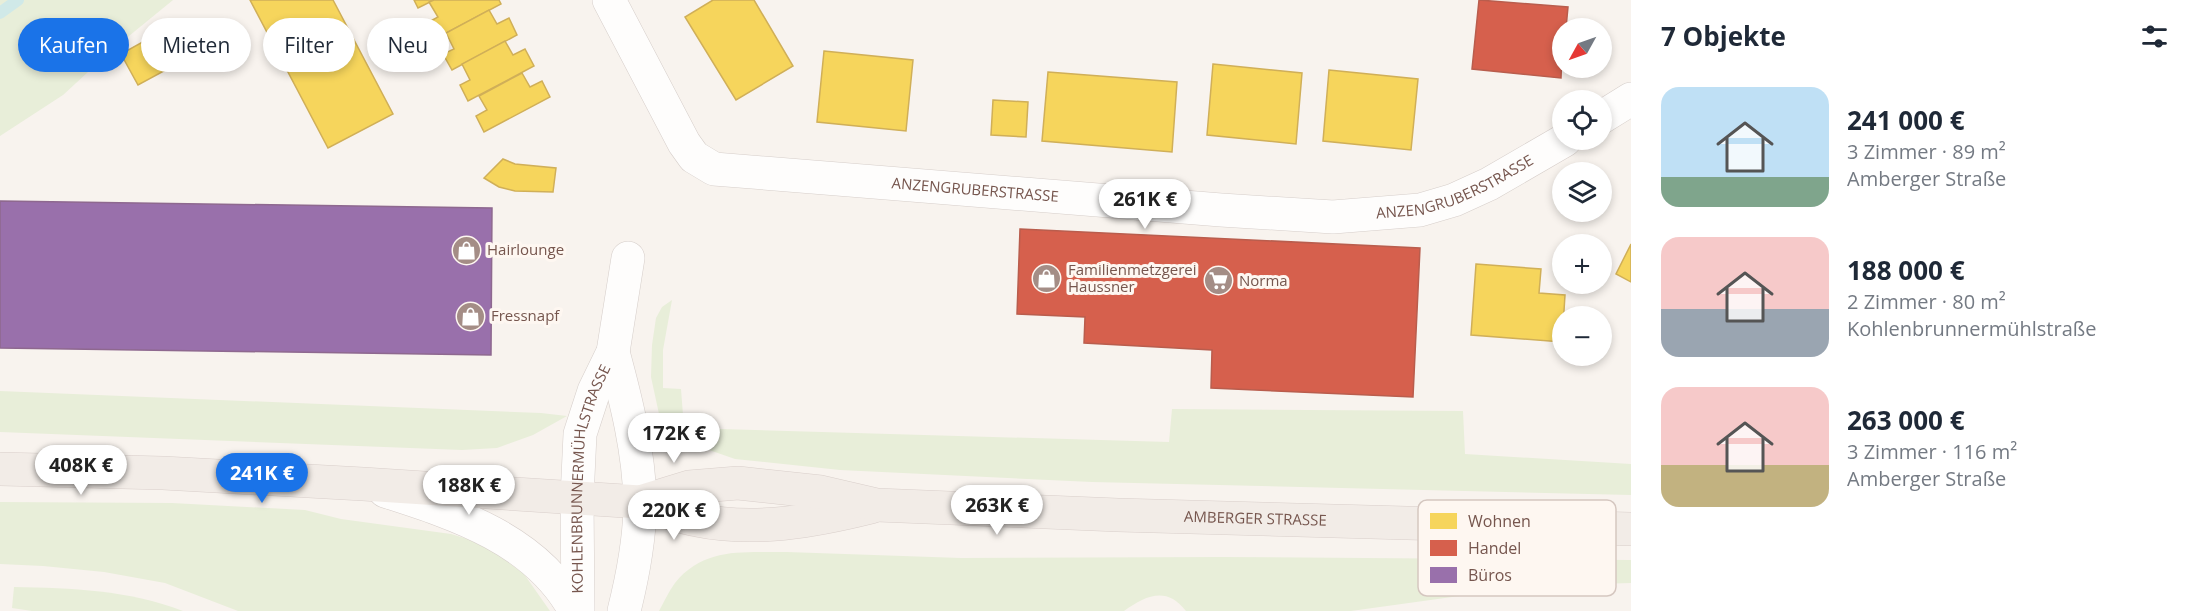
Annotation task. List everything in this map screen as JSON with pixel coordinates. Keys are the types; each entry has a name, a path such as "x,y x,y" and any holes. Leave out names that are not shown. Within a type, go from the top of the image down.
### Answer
{"main road":[{"name":"AMBERGER STRASSE","path":"0,469 163,473 640,502 676,515 722,524 804,522 877,505 1118,515 1418,523"},
{"name":"AMBERGER STRASSE","path":"1616,528 1631,528"}],"street":[{"name":"ANZENGRUBERSTRASSE","path":"609,0 684,143 694,157 714,169 1197,209 1333,217 1420,210 1454,200 1489,184 1552,148"},
{"path":"1612,111 1631,99"},
{"name":"KOHLENBRUNNERMÜHLSTRASSE","path":"577,611 578,456 585,414 614,352 628,258"},
{"name":"KOHLENBRUNNERMÜHLSTRASSE","path":"614,352 630,424 640,502 633,574 624,611"},
{"name":"KOHLENBRUNNERMÜHLSTRASSE","path":"363,484 455,514 498,535 525,553 552,577 577,611"}],"green space":[{"path":"0,0 173,0 151,18 141,18 141,26 129,36 129,18 18,18 18,72 88,72 63,95 0,136"},
{"path":"672,300 663,350 663,388 681,389 684,428 1169,442 1172,409 1463,411 1465,454 1631,464 1631,495 1092,482 840,470 735,459 686,442 668,426 659,414 651,377 652,345 656,318 662,307"},
{"path":"0,391 541,413 567,416 533,435 497,448 462,450 0,432"},
{"path":"0,502 172,503 305,510 341,519 451,534 474,541 496,553 524,574 550,611 238,611 165,583 104,572 0,564"},
{"path":"741,552 961,558 1418,558 1418,596 1459,596 1351,611 1186,611 1171,598 1156,596 1148,597 1124,611 659,611 675,583 687,571 713,557"},
{"path":"1616,560 1631,560 1631,583 1616,583"},
{"path":"14,587 78,589 121,594 183,611 32,611 12,608"}],"building: Wohnen":[{"path":"250,0 333,0 342,18 263,18 263,25"},
{"path":"414,0 434,0 418,8"},
{"path":"434,0 499,0 501,4 449,32 449,18 436,18 438,17 429,2"},
{"path":"713,0 754,0 793,66 736,100 685,17"},
{"path":"489,10 497,24 509,18 517,35 452,70 449,65 449,51 454,49 449,39 449,31"},
{"path":"505,41 513,55 525,49 534,66 468,101 460,85 470,80 462,64"},
{"path":"355,42 367,65 367,72 371,72 393,114 328,148 288,72 355,72"},
{"path":"141,43 141,72 162,72 138,85 129,69 129,50"},
{"path":"824,51 913,60 906,131 817,122"},
{"path":"1213,64 1302,73 1296,144 1207,135"},
{"path":"1329,70 1418,79 1411,150 1323,141"},
{"path":"1048,72 1177,82 1172,152 1042,141"},
{"path":"522,73 530,87 542,81 550,97 484,132 476,116 487,110 479,96"},
{"path":"993,100 1028,102 1026,137 991,135"},
{"path":"503,159 515,164 556,168 553,192 515,191 499,187 484,178"},
{"path":"1631,244 1631,282 1616,274"},
{"path":"1476,264 1541,269 1539,293 1565,295 1564,306 1552,306 1552,341 1471,335"}],"building: Handel":[{"path":"1479,0 1568,7 1567,18 1552,18 1552,77 1472,69"},
{"name":"Norma","path":"1020,229 1420,248 1413,397 1211,388 1212,350 1084,343 1085,317 1017,314"}],"building: Büros":[{"path":"0,201 492,208 491,355 0,348"}],"waterway":[{"path":"0,13 18,0"}],"place":[{"name":"Hairlounge","path":"466,250"},
{"name":"Familienmetzgerei Haussner","path":"1047,279"},
{"name":"Norma","path":"1218,281"},
{"name":"Fressnapf","path":"470,316"}]}
